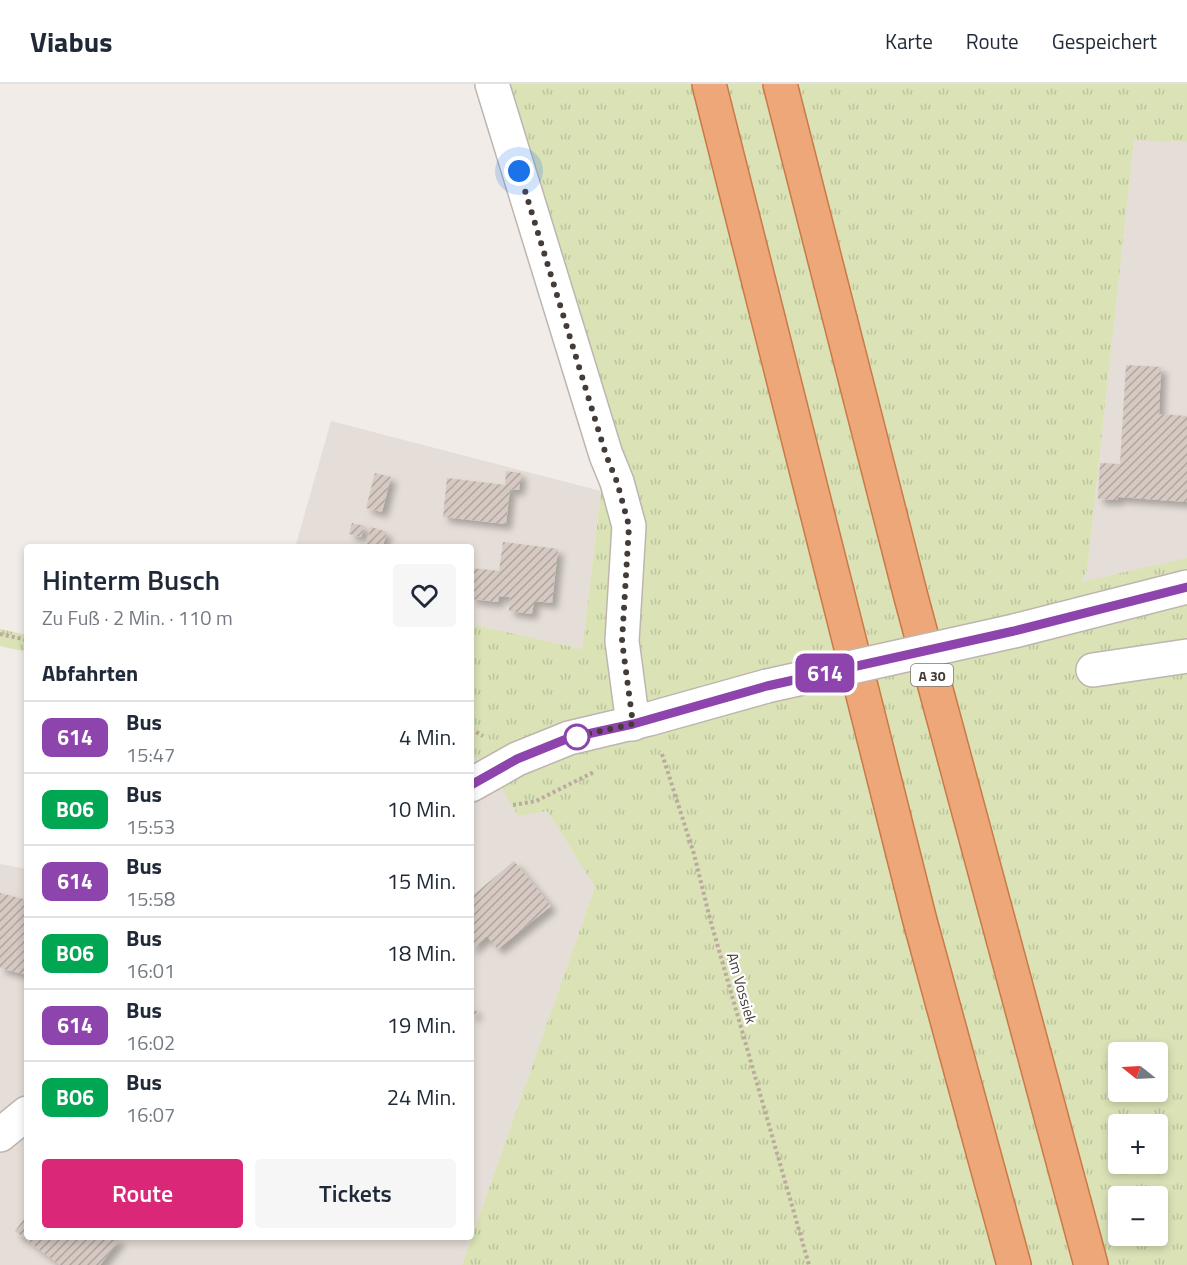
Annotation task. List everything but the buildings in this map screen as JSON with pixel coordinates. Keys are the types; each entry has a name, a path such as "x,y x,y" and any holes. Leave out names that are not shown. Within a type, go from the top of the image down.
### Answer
{"highway":[{"path":"709,84 918,910 1014,1265"},
{"name":"A 30","path":"780,84 911,597 1091,1265"}],"street":[{"path":"492,84 629,526 622,641 641,722"},
{"path":"474,783 517,759 569,738 641,722 767,686 1014,631 1187,587"},
{"path":"1093,670 1187,656"},
{"path":"0,1135 24,1115"}],"path":[{"path":"0,634 24,639"},
{"name":"Am Vossiek","path":"641,722 658,741 694,854 713,930 809,1265"}],"shaded area":[{"path":"1134,139 1187,142 1187,558 1081,583 1087,571"},
{"path":"331,421 601,491 582,649 474,625 474,544 296,544"},
{"path":"474,757 486,759 547,811 595,887 474,1231"},
{"path":"0,864 24,868 24,1240 471,1240 462,1265 0,1265"}],"green space":[{"path":"479,84 1187,84 1187,142 1134,140 1087,571 1081,582 1187,558 1187,1265 462,1265 471,1240 474,1240 474,1231 595,887 547,811 518,816 486,760 474,757 474,625 582,649 601,492"},
{"path":"0,629 24,634 24,651 0,646"}],"bus line":[{"name":"614","path":"474,783 517,759 569,738 633,724 767,686 1014,631 1187,587"}],"route":[{"path":"519,171 629,526 622,641 633,724 569,738 577,737"}]}
